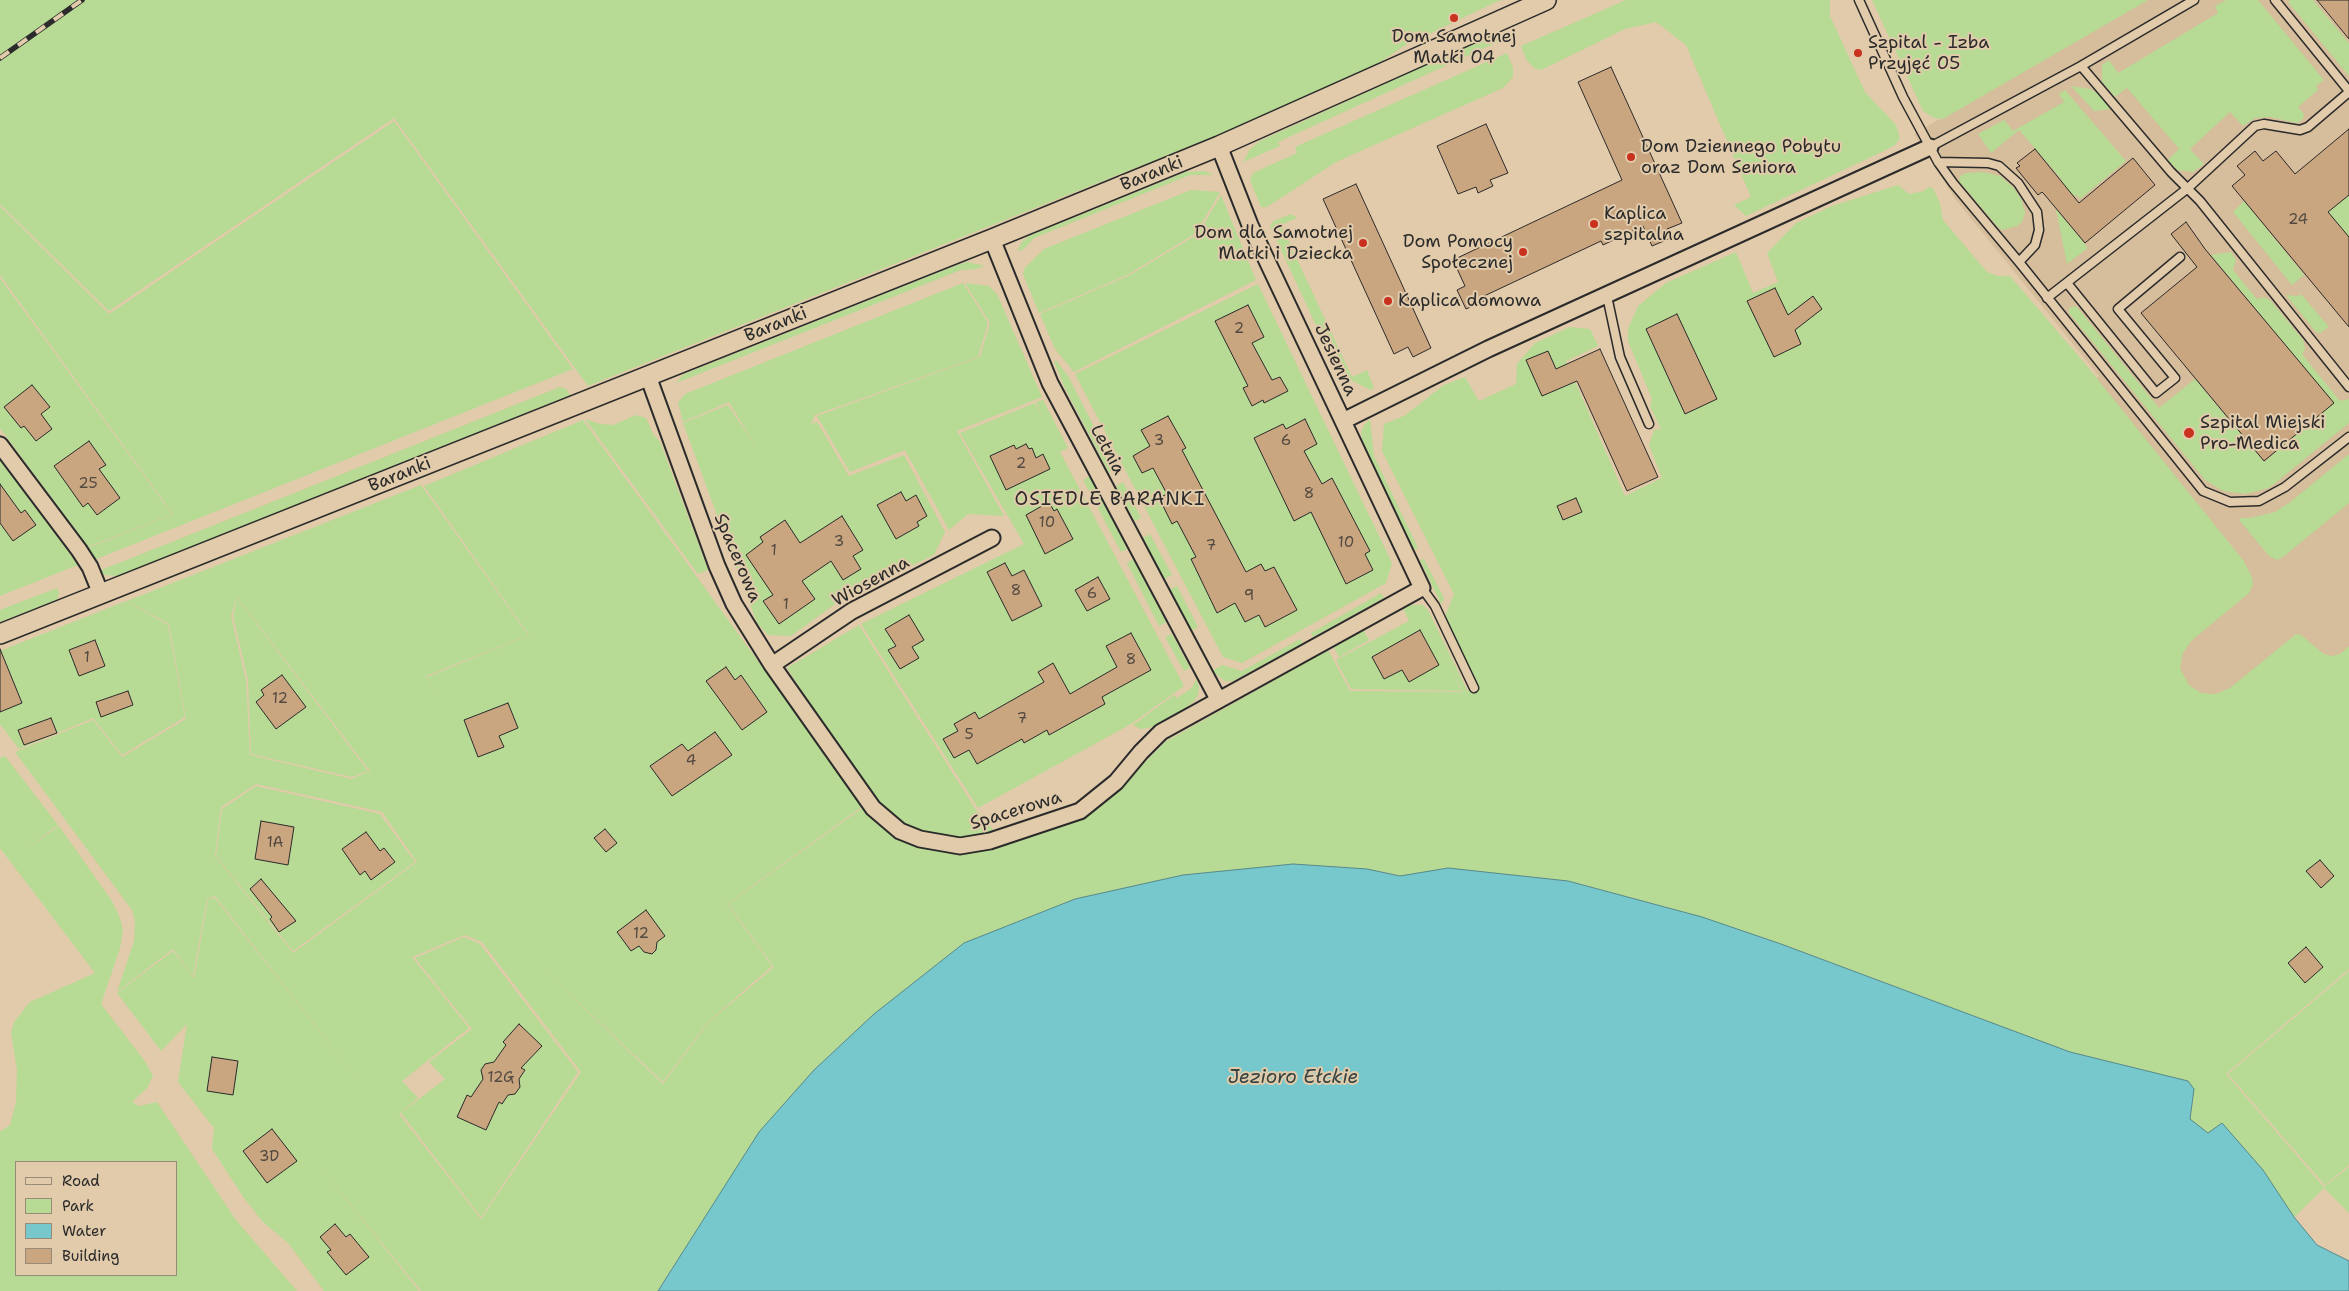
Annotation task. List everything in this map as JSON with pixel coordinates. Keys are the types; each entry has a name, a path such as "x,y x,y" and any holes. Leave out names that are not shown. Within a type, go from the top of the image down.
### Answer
{"street":[{"name":"Baranki","path":"0,634 992,239 1219,146 1546,0"},
{"name":"Jesienna","path":"1219,146 1250,225 1422,588"},
{"path":"1343,421 1488,349 1607,296 1738,233 1930,147"},
{"name":"Letnia","path":"992,239 1050,383 1218,699"},
{"name":"Spacerowa","path":"648,376 717,566 734,604 772,665 872,808 900,831 920,839 960,846 990,841 1080,811 1116,782 1161,732 1422,588"},
{"path":"0,445 90,566 101,594"},
{"name":"Wiosenna","path":"772,665 852,611 992,538"}],"lane":[{"path":"1859,0 1903,97 1938,162 2203,491 2217,498 2240,503 2259,501 2271,496 2349,437"},
{"path":"1930,147 2081,66 2194,0"},
{"path":"2047,298 2188,188 2255,126 2264,124 2300,130 2308,127 2349,92 2275,0"},
{"path":"2081,66 2171,172 2188,188 2349,387"},
{"path":"1938,162 1999,166 2018,183 2037,212 2039,230 2035,245 2019,262"},
{"path":"2067,283 2156,393 2175,378 2118,309 2180,257"},
{"path":"1607,296 1620,357 1649,424"},
{"path":"1422,588 1434,606 1474,688"}],"shaded area":[{"name":"Szpital Miejski Pro-Medica","path":"2144,0 2349,0 2349,657 2204,777 1961,490 2099,376 1956,200 1914,134"}],"green space":[{"path":"0,0 1505,0 1498,1 1404,46 1376,65 1213,137 588,386 394,118 109,311 0,204"},
{"path":"1626,0 1830,0 1830,16 1865,92 1896,125 1900,138 1895,145 1886,150 1746,216 1734,205 1751,197 1686,45 1656,22 1625,29 1541,70 1534,68 1526,59 1521,46"},
{"path":"1872,0 2148,0 1943,119 1934,118 1923,111"},
{"path":"2226,0 2258,0 2324,80 2316,86 2318,90 2298,107 2304,114 2303,119 2297,123 2270,117 2255,118 2243,126 2230,112 2190,149 2204,164 2193,172 2177,170 2168,160 2179,149 2127,88 2115,97 2102,82 2102,65 2109,60 2118,73 2218,13 2215,6"},
{"path":"2291,0 2313,0 2349,43 2349,76 2288,2"},
{"path":"1487,37 1495,37 1502,40 1278,142 1280,146 1243,162 1250,149 1260,141"},
{"path":"1507,53 1513,68 1513,77 1503,88 1336,162 1267,207 1261,207 1250,180 1253,173 1297,153 1295,147"},
{"path":"2071,86 2090,89 2097,93 2111,109 2094,111"},
{"path":"2065,90 2126,161 2080,199 2076,195 2055,207 2047,194 2062,180 2019,130 1991,153 1978,134 2004,120 2013,131 2064,102 2059,94"},
{"path":"394,121 573,369 94,560 88,548 173,514 0,275 0,206 109,314"},
{"path":"1205,171 1213,175 1190,175 1034,238 1024,249 1017,251 1022,242 1029,236 1186,172"},
{"path":"1983,172 2000,176 2014,188 2021,199 2025,213 2022,222 2017,226 2002,230 1959,181 1960,176 1967,173"},
{"path":"1898,185 1909,194 1924,191 1928,187 1933,188 1940,203 1943,220 1987,272 1998,276 2010,276 2082,360 2243,560 2252,577 2253,585 2249,593 2191,641 2183,653 2180,668 2189,685 2201,693 2216,694 2230,688 2296,634 2301,635 2324,654 2332,656 2340,654 2349,646 2349,969 2226,1074 2324,1187 2349,1167 2349,1213 2324,1188 2282,1229 1414,875 1400,876 1377,871 730,1291 421,1291 317,1163 419,1291 324,1291 288,1243 263,1222 244,1198 212,1149 214,1128 178,1082 187,1024 161,1051 117,993 173,951 194,978 208,899 215,898 366,1091 215,896 207,899 193,976 173,949 117,992 134,941 135,921 132,910 15,752 93,720 122,757 186,719 169,624 127,601 421,485 528,635 426,676 435,694 427,677 529,635 424,486 583,420 863,806 727,904 772,966 707,1023 663,1082 540,966 663,1084 708,1023 774,967 728,904 864,807 877,824 916,845 939,851 962,852 1086,812 1108,800 1165,742 1328,650 1350,691 1463,692 1435,632 1462,691 1351,689 1336,660 1409,621 1403,608 1408,605 1423,605 1428,610 1467,690 1464,692 1478,686 1445,617 1454,594 1382,451 1384,424 1404,416 1444,385 1465,377 1479,401 1516,384 1517,364 1535,343 1570,327 1590,329 1598,346 1566,361 1625,496 1662,478 1649,445 1654,430 1661,429 1650,406 1652,399 1628,341 1628,329 1638,306 1666,283 1736,252 1753,293 1778,282 1767,253 1796,223 1832,206","holes":["237,597 370,771 352,779 250,755 246,681 231,616","256,784 382,812 417,862 293,953 215,856 221,807","465,935 482,942 581,1072 481,1219 399,1114 418,1098 402,1081 469,1028 412,957"]},
{"path":"1191,190 1220,192 1196,233 1129,274 1039,313 1023,274 1024,269 1044,249"},
{"path":"1221,195 1256,280 1074,372 1055,349 1040,314 1130,275 1198,234"},
{"path":"2349,195 2349,237 2317,198"},
{"path":"2076,201 2077,203 2062,216 2088,248 2067,264 2056,210"},
{"path":"2244,201 2304,275 2292,285 2233,212"},
{"path":"1291,214 1297,218 1281,225 1352,377 1367,370 1374,388 1370,390 1338,373 1270,226 1274,221"},
{"path":"2231,252 2236,260 2233,270 2257,299 2264,297 2271,301 2303,340 2305,349 2302,354 2340,401 2349,399 2349,423 2269,488 2245,494 2223,491 2205,480 2069,313 2069,309 2073,306 2077,307 2159,408 2195,379 2264,462 2334,403 2211,255"},
{"path":"968,262 985,266 961,270 676,383 684,374"},
{"path":"0,278 172,514 88,547 0,428"},
{"path":"963,283 988,323 978,357 815,415 811,424 817,422 849,476 904,455 945,532 934,555 845,597 791,636 768,635 757,623 683,423 728,405 756,447 729,402 683,422 678,403 685,394"},
{"path":"965,283 989,286 997,294 1042,397 957,431 1004,516 968,514 949,530 905,450 850,472 817,416 980,357 990,323"},
{"path":"1258,284 1392,563 1386,583 1242,663 1223,657 1075,374"},
{"path":"2301,294 2329,327 2320,333 2316,332 2286,295 2298,296"},
{"path":"1056,360 1068,376 1116,469 1109,473 1065,388 1054,362"},
{"path":"560,387 566,389 570,395 118,576 105,575 99,571"},
{"path":"1043,400 1068,448 1060,452 1184,686 1131,724 978,808 861,624 1024,544 960,433 1035,403 1043,418 1036,402"},
{"path":"636,415 646,418 653,434 660,442 708,570 698,574 585,419 600,424 613,425"},
{"path":"1370,419 1374,456 1418,548 1414,550 1363,443 1361,432 1364,425"},
{"path":"2349,454 2349,503 2283,557 2277,560 2269,556 2240,521 2240,518 2249,518 2275,512 2289,503"},
{"path":"0,460 78,565 0,596"},
{"path":"1090,476 1127,549 1121,552 1083,480"},
{"path":"1123,482 1141,518 1135,521 1116,486"},
{"path":"1150,534 1172,575 1164,579 1143,538"},
{"path":"1133,559 1166,622 1159,626 1127,563"},
{"path":"1424,559 1443,596 1444,600 1441,604 1420,560"},
{"path":"1177,586 1198,627 1191,631 1170,589"},
{"path":"57,588 59,593 57,600 0,622 0,610"},
{"path":"1381,593 1384,598 1313,637 1311,633"},
{"path":"237,598 368,771 352,777 251,754 248,680 233,616"},
{"path":"126,601 168,625 185,717 122,755 93,718 19,749 0,724 0,651"},
{"path":"859,625 976,810 996,833 973,839 947,839 922,834 898,821 873,799 787,668"},
{"path":"1363,630 1369,640 1339,657 1334,647"},
{"path":"1172,634 1190,668 1184,671 1165,637"},
{"path":"1300,639 1303,643 1233,681 1225,681 1212,671 1222,665 1242,671"},
{"path":"1196,679 1199,687 1198,695 1194,701 1172,718 1159,726 1140,729 1133,725 1174,695 1177,698 1192,688"},
{"path":"5,756 58,825 27,849 59,826 112,901 120,918 123,930 120,948 101,1004 144,1060 153,1076 147,1088 132,1102 139,1106 157,1102 236,1220 297,1291 0,1291 0,1132 10,1125 16,1102 17,1070 11,1033 14,1022 30,1002 95,973 0,848 0,758"},
{"path":"256,786 380,814 415,862 293,951 216,856 222,809"},
{"path":"464,937 480,944 578,1072 481,1217 401,1113 445,1079 429,1062 472,1029 415,958"},
{"path":"2349,971 2349,1165 2325,1185 2228,1074"}],"water":[{"name":"Jezioro Ełckie","path":"1293,864 1367,869 1400,876 1448,868 1568,881 1702,917 1781,944 2070,1052 2188,1081 2194,1089 2190,1119 2208,1133 2222,1123 2263,1170 2294,1217 2317,1245 2349,1261 2349,1291 658,1291 759,1132 814,1070 874,1014 964,943 1075,899 1183,875"}],"building":[{"path":"2317,0 2349,0 2349,39"},
{"path":"1611,67 1682,223 1667,229 1671,238 1652,246 1643,226 1603,245 1601,241 1482,297 1484,301 1466,309 1457,290 1465,286 1453,260 1622,180 1578,82"},
{"path":"1486,124 1508,173 1490,180 1493,186 1478,193 1476,187 1458,194 1437,146"},
{"path":"2349,129 2349,195 2328,212 2349,237 2349,327 2232,186 2245,175 2237,166 2255,151 2263,161 2276,151 2295,174"},
{"path":"2035,149 2079,203 2133,158 2155,185 2085,243 2044,194 2042,192 2038,195 2016,168 2020,166 2017,163"},
{"name":"Dom dla Samotnej Matki i Dziecka","path":"1356,184 1431,348 1413,357 1408,347 1394,354 1323,199"},
{"path":"2186,222 2205,249 2334,403 2264,461 2141,313 2197,267 2171,234"},
{"path":"1775,288 1788,315 1813,296 1822,309 1795,330 1801,344 1774,357 1747,301"},
{"path":"1248,305 1264,337 1252,343 1272,380 1280,377 1288,391 1264,403 1263,400 1252,406 1243,388 1248,386 1215,321"},
{"path":"1677,314 1717,399 1685,414 1646,329"},
{"path":"1600,349 1658,477 1627,491 1577,381 1542,396 1526,360 1548,351 1556,369"},
{"path":"32,385 50,407 41,414 52,429 36,441 24,426 21,428 4,407"},
{"path":"1168,416 1186,448 1182,450 1246,572 1261,564 1265,571 1274,567 1297,610 1265,627 1259,615 1245,622 1235,603 1217,613 1191,559 1196,557 1177,521 1172,524 1159,498 1167,494 1153,468 1142,473 1133,456 1150,446 1141,430"},
{"path":"1305,419 1317,444 1304,451 1322,484 1332,478 1370,551 1365,554 1373,570 1346,584 1311,512 1294,521 1254,438 1283,424 1286,429"},
{"path":"89,441 106,465 99,469 120,498 97,515 88,503 83,507 54,466"},
{"path":"1026,444 1029,449 1032,448 1036,458 1043,454 1050,469 1006,490 990,456 1014,445 1016,449"},
{"path":"0,484 21,513 25,510 36,525 13,541 0,523"},
{"path":"901,492 906,501 916,495 927,516 917,522 919,526 896,539 877,505"},
{"path":"1576,498 1582,512 1563,520 1557,506"},
{"path":"1049,502 1054,511 1057,509 1073,539 1045,554 1026,515"},
{"path":"842,516 863,550 853,556 861,569 843,580 831,561 802,581 815,599 779,624 763,601 773,595 746,555 763,542 760,537 785,520 800,543"},
{"path":"1005,563 1012,576 1024,570 1042,606 1012,621 987,572"},
{"path":"1098,577 1110,599 1087,611 1075,590"},
{"path":"909,615 924,640 912,647 919,658 900,669 888,650 896,646 885,629"},
{"path":"1420,630 1439,665 1409,682 1402,670 1384,679 1372,657"},
{"path":"1131,633 1151,670 1102,697 1105,704 1049,735 1047,730 1024,743 1022,739 977,764 969,750 954,758 943,739 958,731 954,724 975,712 979,719 1044,682 1038,672 1053,663 1070,694 1117,667 1106,646"},
{"path":"95,640 105,666 79,676 69,650"},
{"path":"0,649 22,703 0,712"},
{"path":"726,667 735,680 741,675 767,712 742,730 706,681"},
{"path":"282,675 306,707 276,729 256,702 264,695 261,690"},
{"path":"128,691 133,705 101,717 96,702"},
{"path":"508,703 518,728 499,736 504,747 478,757 464,720"},
{"path":"51,718 57,733 24,745 18,730"},
{"path":"715,732 732,755 672,796 650,766 682,744 688,751"},
{"path":"261,821 294,827 288,865 255,859"},
{"path":"605,829 617,843 606,852 594,838"},
{"path":"366,832 380,851 384,848 395,862 371,880 365,871 360,875 342,849"},
{"path":"2320,860 2334,876 2321,888 2306,871"},
{"path":"261,879 296,921 279,932 270,919 272,917 250,889"},
{"path":"646,910 665,936 657,942 656,950 652,954 644,952 639,946 631,951 617,932"},
{"path":"2306,947 2323,967 2305,983 2288,963"},
{"path":"519,1024 542,1046 521,1068 525,1070 519,1079 520,1087 515,1094 508,1095 502,1104 499,1102 486,1130 457,1117 467,1095 471,1097 483,1079 481,1070 485,1064 494,1062 506,1045 503,1042"},
{"path":"212,1057 238,1061 233,1095 207,1091"},
{"path":"272,1129 297,1161 267,1183 243,1151"},
{"path":"335,1224 346,1237 350,1234 369,1257 346,1275 327,1252 331,1250 320,1237"}],"railway":[{"path":"0,58 82,0"}],"place":[{"name":"Dom Samotnej Matki 04","path":"1454,18"},
{"name":"Szpital - Izba Przyjęć 05","path":"1858,53"},
{"name":"Dom Dziennego Pobytu oraz Dom Seniora","path":"1631,157"},
{"name":"Kaplica szpitalna","path":"1594,224"},
{"name":"Dom dla Samotnej Matki i Dziecka","path":"1363,243"},
{"name":"Dom Pomocy Społecznej","path":"1523,252"},
{"name":"Kaplica domowa","path":"1388,301"},
{"name":"Szpital Miejski Pro-Medica","path":"2189,433"}],"district":[{"name":"OSIEDLE BARANKI","path":"1110,500"}]}
